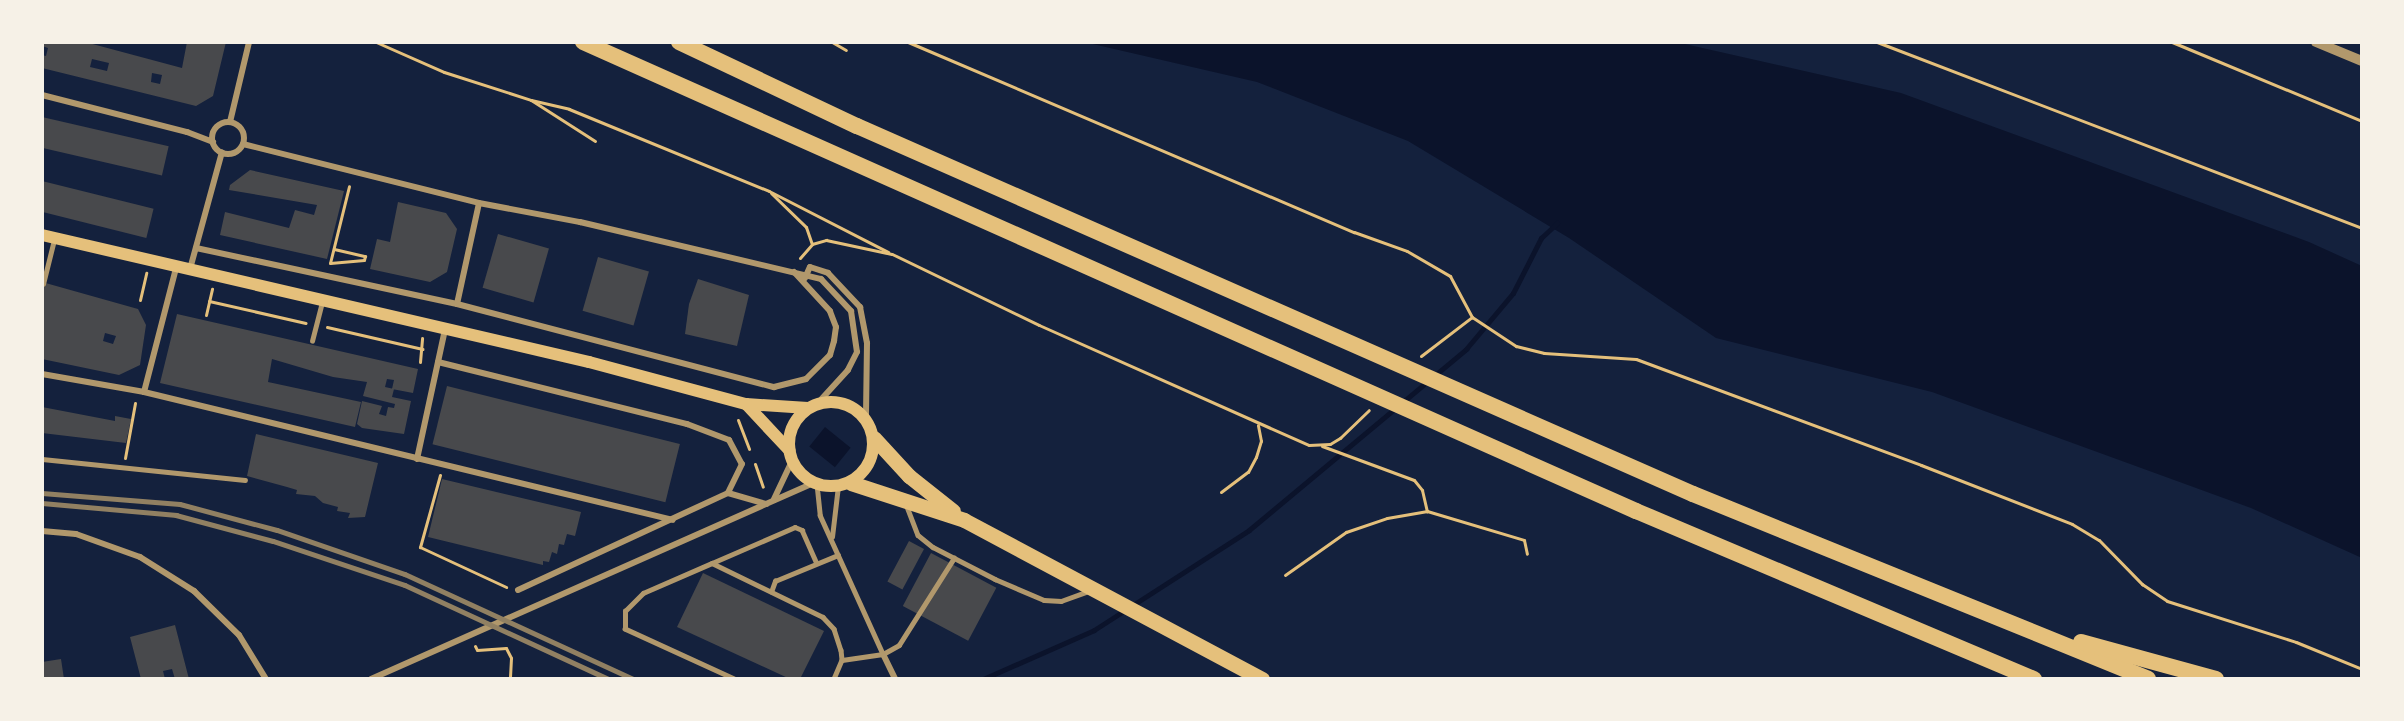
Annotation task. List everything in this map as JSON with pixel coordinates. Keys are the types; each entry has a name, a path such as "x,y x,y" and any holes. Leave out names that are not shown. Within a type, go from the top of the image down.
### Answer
{"highway":[{"path":"583,42 1360,389 1636,510 2034,679"},
{"path":"679,42 857,126 1693,494 2148,679"},
{"path":"2008,622 2216,679"}],"main road":[{"path":"42,235 321,302 445,329 746,404 812,407 846,405 866,419 874,438 909,476 964,520"},
{"path":"746,404 791,456 800,474 815,484 844,484 904,498 964,520 1262,679"},
{"path":"791,456 792,426 812,407"},
{"path":"844,484 867,468 874,438"}],"street":[{"path":"230,122 249,42"},
{"path":"2316,42 2362,61"},
{"path":"42,95 187,132 213,142 222,152 233,153 243,144"},
{"path":"213,142 216,128 230,122"},
{"path":"230,122 242,130 243,144"},
{"path":"196,248 457,304 774,387 806,379 830,356 836,327 830,311 805,278 794,272 579,222 479,204 243,144"},
{"path":"190,270 222,152"},
{"path":"457,304 479,204"},
{"path":"805,278 810,267 828,273 860,307 867,343 866,419"},
{"path":"144,392 176,268"},
{"path":"805,278 820,279 843,299 856,330 857,352 848,370 812,407"},
{"path":"417,459 445,329"},
{"path":"438,363 687,424 729,440 742,464 728,493 518,590"},
{"path":"42,374 144,392 673,520"},
{"path":"774,499 791,456"},
{"path":"42,459 245,480"},
{"path":"371,679 469,633 774,499 815,484"},
{"path":"728,493 766,504"},
{"path":"42,531 76,534 140,557 194,591 239,635 266,679"},
{"path":"883,654 895,679"}],"lane":[{"path":"44,284 55,238"},
{"path":"312,341 321,302"},
{"path":"815,484 820,515 883,654"},
{"path":"832,540 844,484"},
{"path":"904,498 918,535 954,558 1044,600 1061,601 1101,592"},
{"path":"734,679 625,629 626,611 643,593 795,527 802,530 817,563"},
{"path":"771,592 775,581 838,555"},
{"path":"842,660 883,654 899,645 954,558"},
{"path":"712,563 823,617 834,628 842,660 834,679"}],"path":[{"path":"376,42 444,72 531,100 569,109 769,191 1039,325 1202,395 1258,425 1309,445 1320,445 1340,438 1354,425"},
{"path":"832,42 846,50"},
{"path":"908,42 1354,232 1407,251 1450,276 1472,317 1528,350 1627,358 1662,367 2072,524 2099,540 2142,584 2167,601 2296,642 2362,669"},
{"path":"1878,42 2362,228"},
{"path":"2172,42 2362,121"},
{"path":"531,100 596,141"},
{"path":"334,249 365,256 364,260 330,263 349,186"},
{"path":"769,191 806,227 812,244"},
{"path":"794,272 812,244 840,240 892,254"},
{"path":"140,300 146,272"},
{"path":"206,315 212,289"},
{"path":"1424,353 1472,317"},
{"path":"420,362 422,337"},
{"path":"125,458 135,404"},
{"path":"734,430 738,420"},
{"path":"1221,492 1248,472 1256,458 1261,441 1258,425"},
{"path":"1320,445 1414,480 1422,490 1427,511"},
{"path":"440,475 420,547 518,590"},
{"path":"1285,575 1346,532 1387,518 1427,511 1524,540 1527,554"},
{"path":"469,633 477,650 506,648 511,658 510,679"}],"water":[{"path":"1084,42 1676,42 1901,93 2309,242 2362,266 2362,558 2251,508 1932,392 1716,338 1569,238 1408,141 1257,82"},
{"path":"825,427 851,448 835,467 809,446"}],"building":[{"path":"42,42 85,42 182,68 187,42 226,42 213,96 196,106 42,68 42,55 46,56 48,48 42,46","holes":["92,59 109,63 107,71 90,67","152,73 162,75 160,84 151,82"]},
{"path":"42,117 169,146 162,175 42,148"},
{"path":"250,170 344,191 327,259 220,235 225,212 289,228 295,210 314,215 317,205 229,190 230,185"},
{"path":"42,181 154,209 146,238 42,212"},
{"path":"398,202 446,213 457,229 447,272 430,282 370,269 377,239 390,242"},
{"path":"498,234 549,249 534,302 483,288"},
{"path":"598,257 649,272 634,325 583,311"},
{"path":"698,279 749,295 737,346 685,334 689,304"},
{"path":"42,282 138,309 146,325 140,365 119,375 42,359","holes":["105,333 116,336 113,344 103,341"]},
{"path":"177,314 418,369 413,393 394,389 392,397 411,401 404,434 362,428 357,424 362,401 382,406 379,414 386,416 388,407 394,408 395,404 363,396 367,382 333,377 272,359 268,382 361,402 355,427 160,383","holes":["387,379 394,380 392,389 385,387"]},
{"path":"447,386 680,444 665,502 432,444"},
{"path":"42,407 115,421 115,416 131,419 126,443 42,433"},
{"path":"256,434 378,463 365,517 348,518 350,513 337,511 338,507 323,503 315,496 296,494 297,490 247,476"},
{"path":"442,479 581,512 575,536 567,534 564,545 559,544 557,554 552,552 549,562 543,561 543,565 428,537"},
{"path":"909,541 924,549 902,590 887,582"},
{"path":"931,553 996,588 968,641 903,606"},
{"path":"703,573 824,631 800,679 790,679 677,627"},
{"path":"175,625 189,679 175,679 172,669 163,671 165,679 141,679 130,637"},
{"path":"61,659 64,679 42,679 42,662"}],"waterway":[{"path":"983,679 1094,630 1249,530 1466,349 1513,293 1541,238 1557,223"}],"railway":[{"path":"42,493 180,504 277,530 405,574 633,679"},
{"path":"42,503 176,515 273,541 405,585 608,679"}]}
